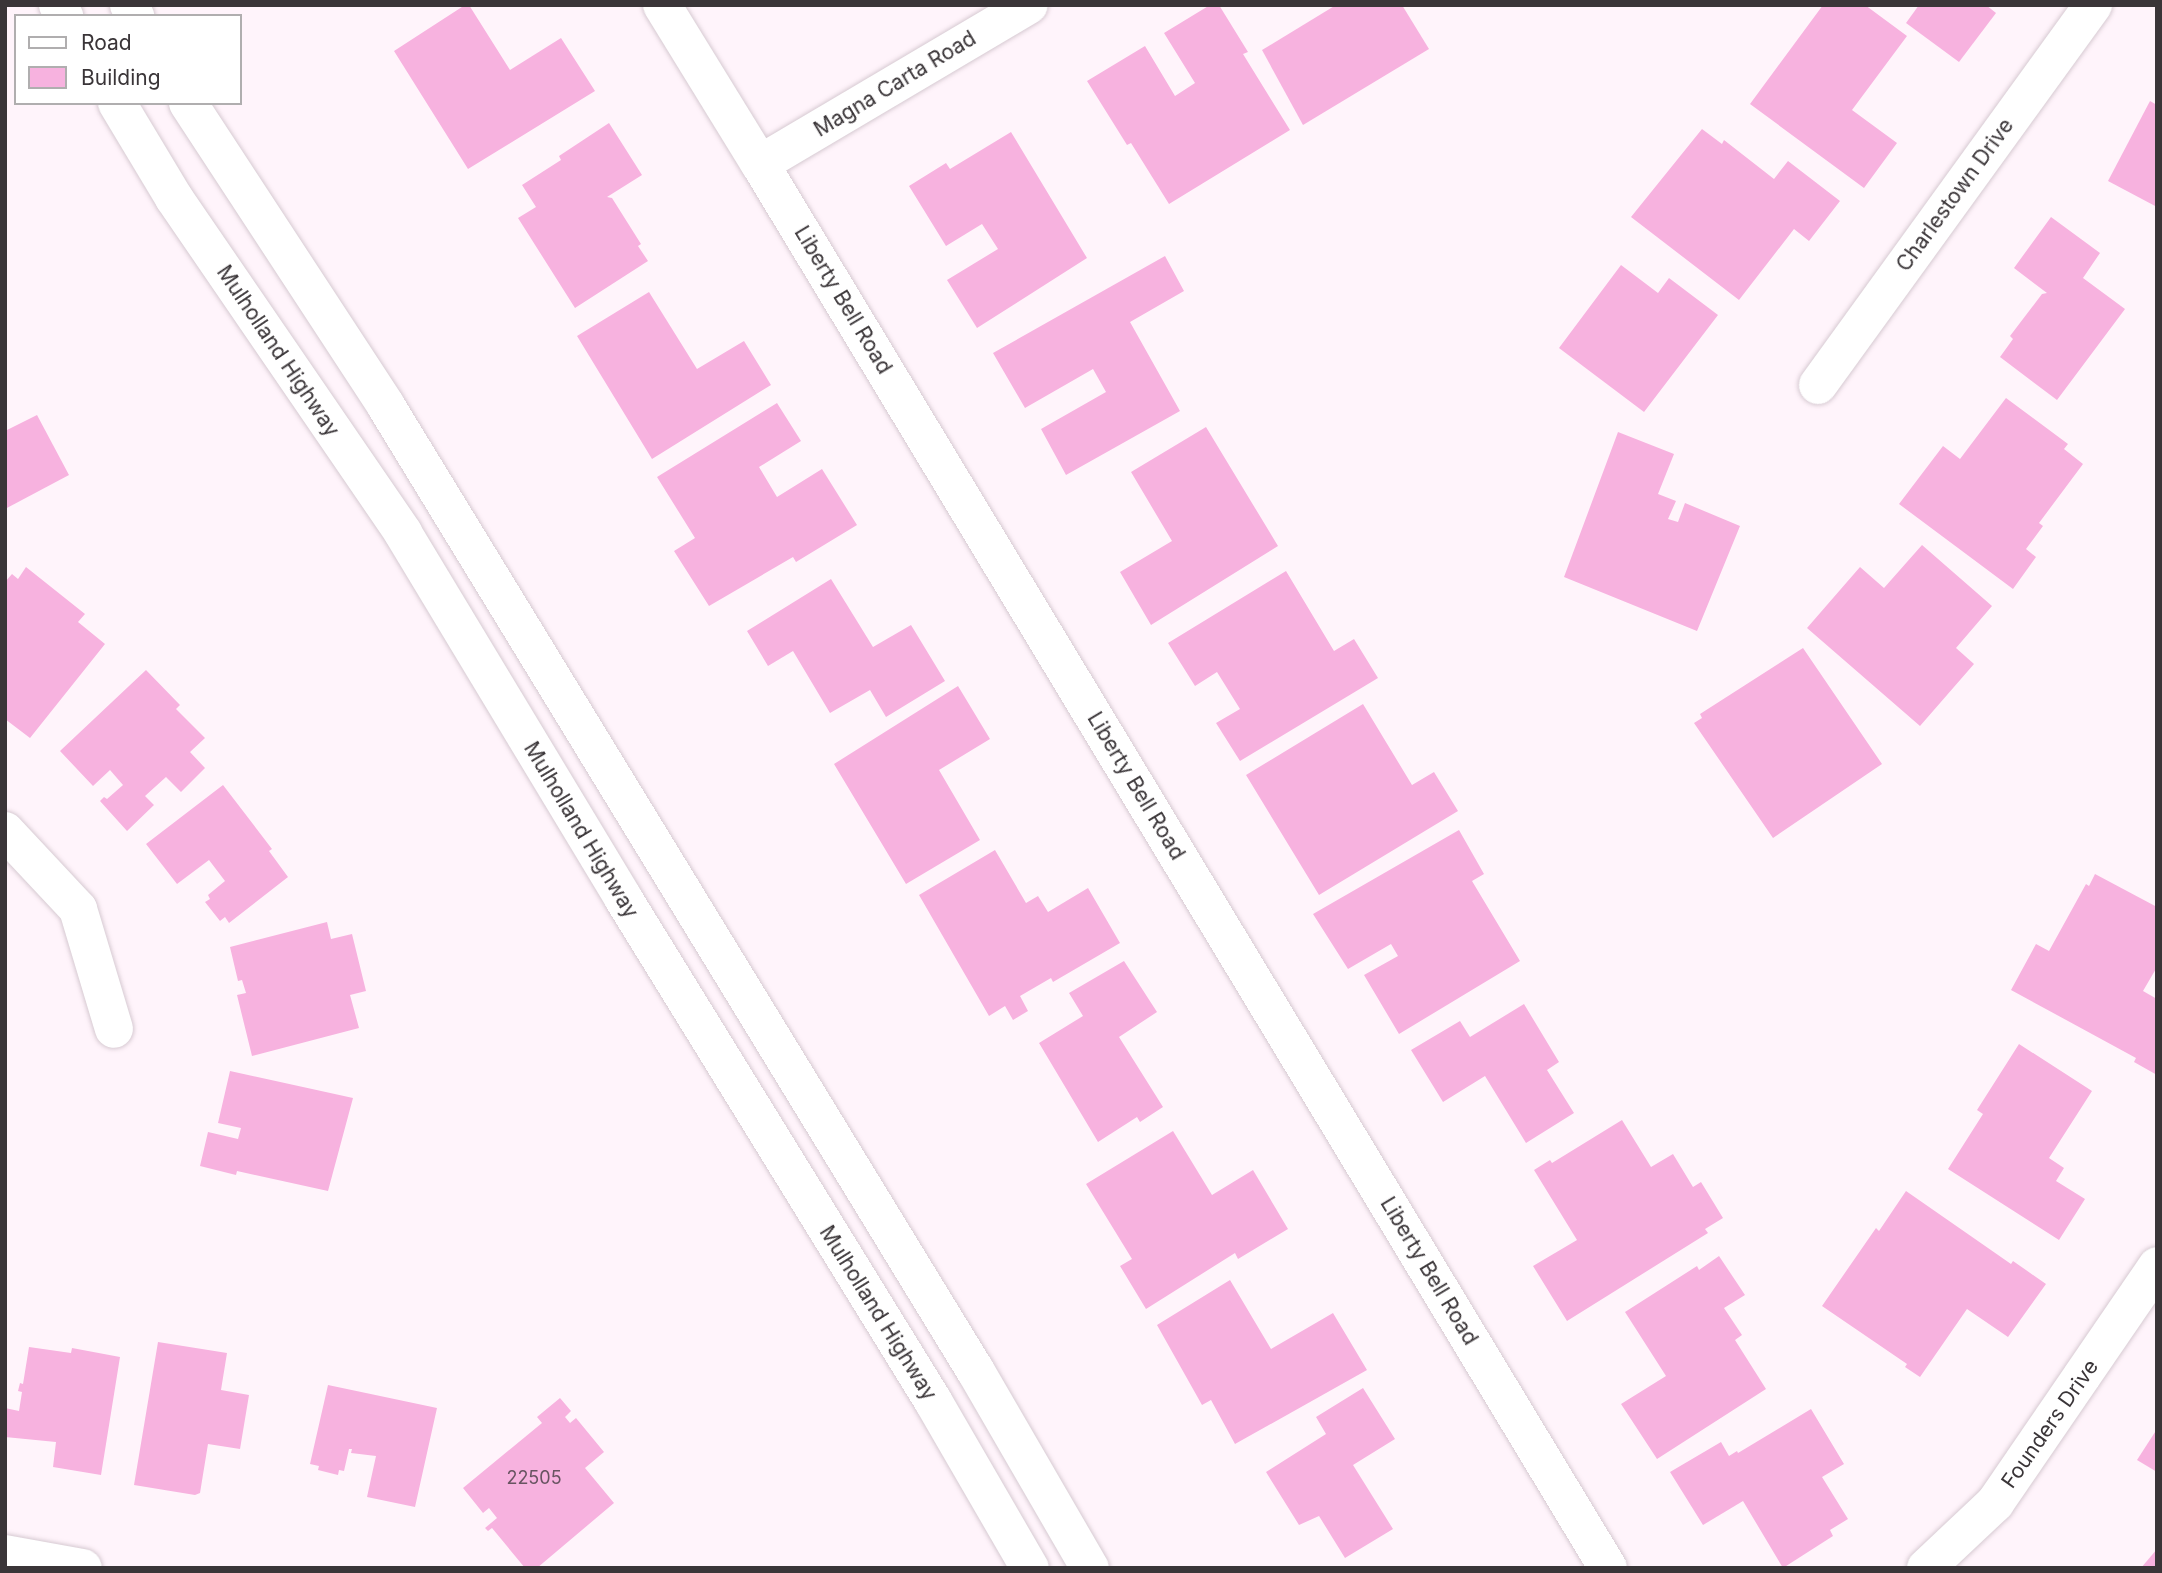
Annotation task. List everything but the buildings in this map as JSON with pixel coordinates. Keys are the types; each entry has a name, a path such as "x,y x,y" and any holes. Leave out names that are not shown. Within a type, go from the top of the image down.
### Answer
{"main road":[{"name":"Liberty Bell Road","path":"662,5 1608,1568"},
{"name":"Magna Carta Road","path":"760,163 1029,5"},
{"name":"Charlestown Drive","path":"1818,385 2093,5"},
{"name":"Mulholland Highway","path":"118,105 174,198 403,533 622,898 933,1401 1030,1568"},
{"path":"189,105 386,406 975,1370 1090,1568"},
{"path":"5,831 78,909 114,1029"},
{"name":"Founders Drive","path":"1926,1568 1994,1503 2157,1266"},
{"path":"5,1554 83,1568"}]}
